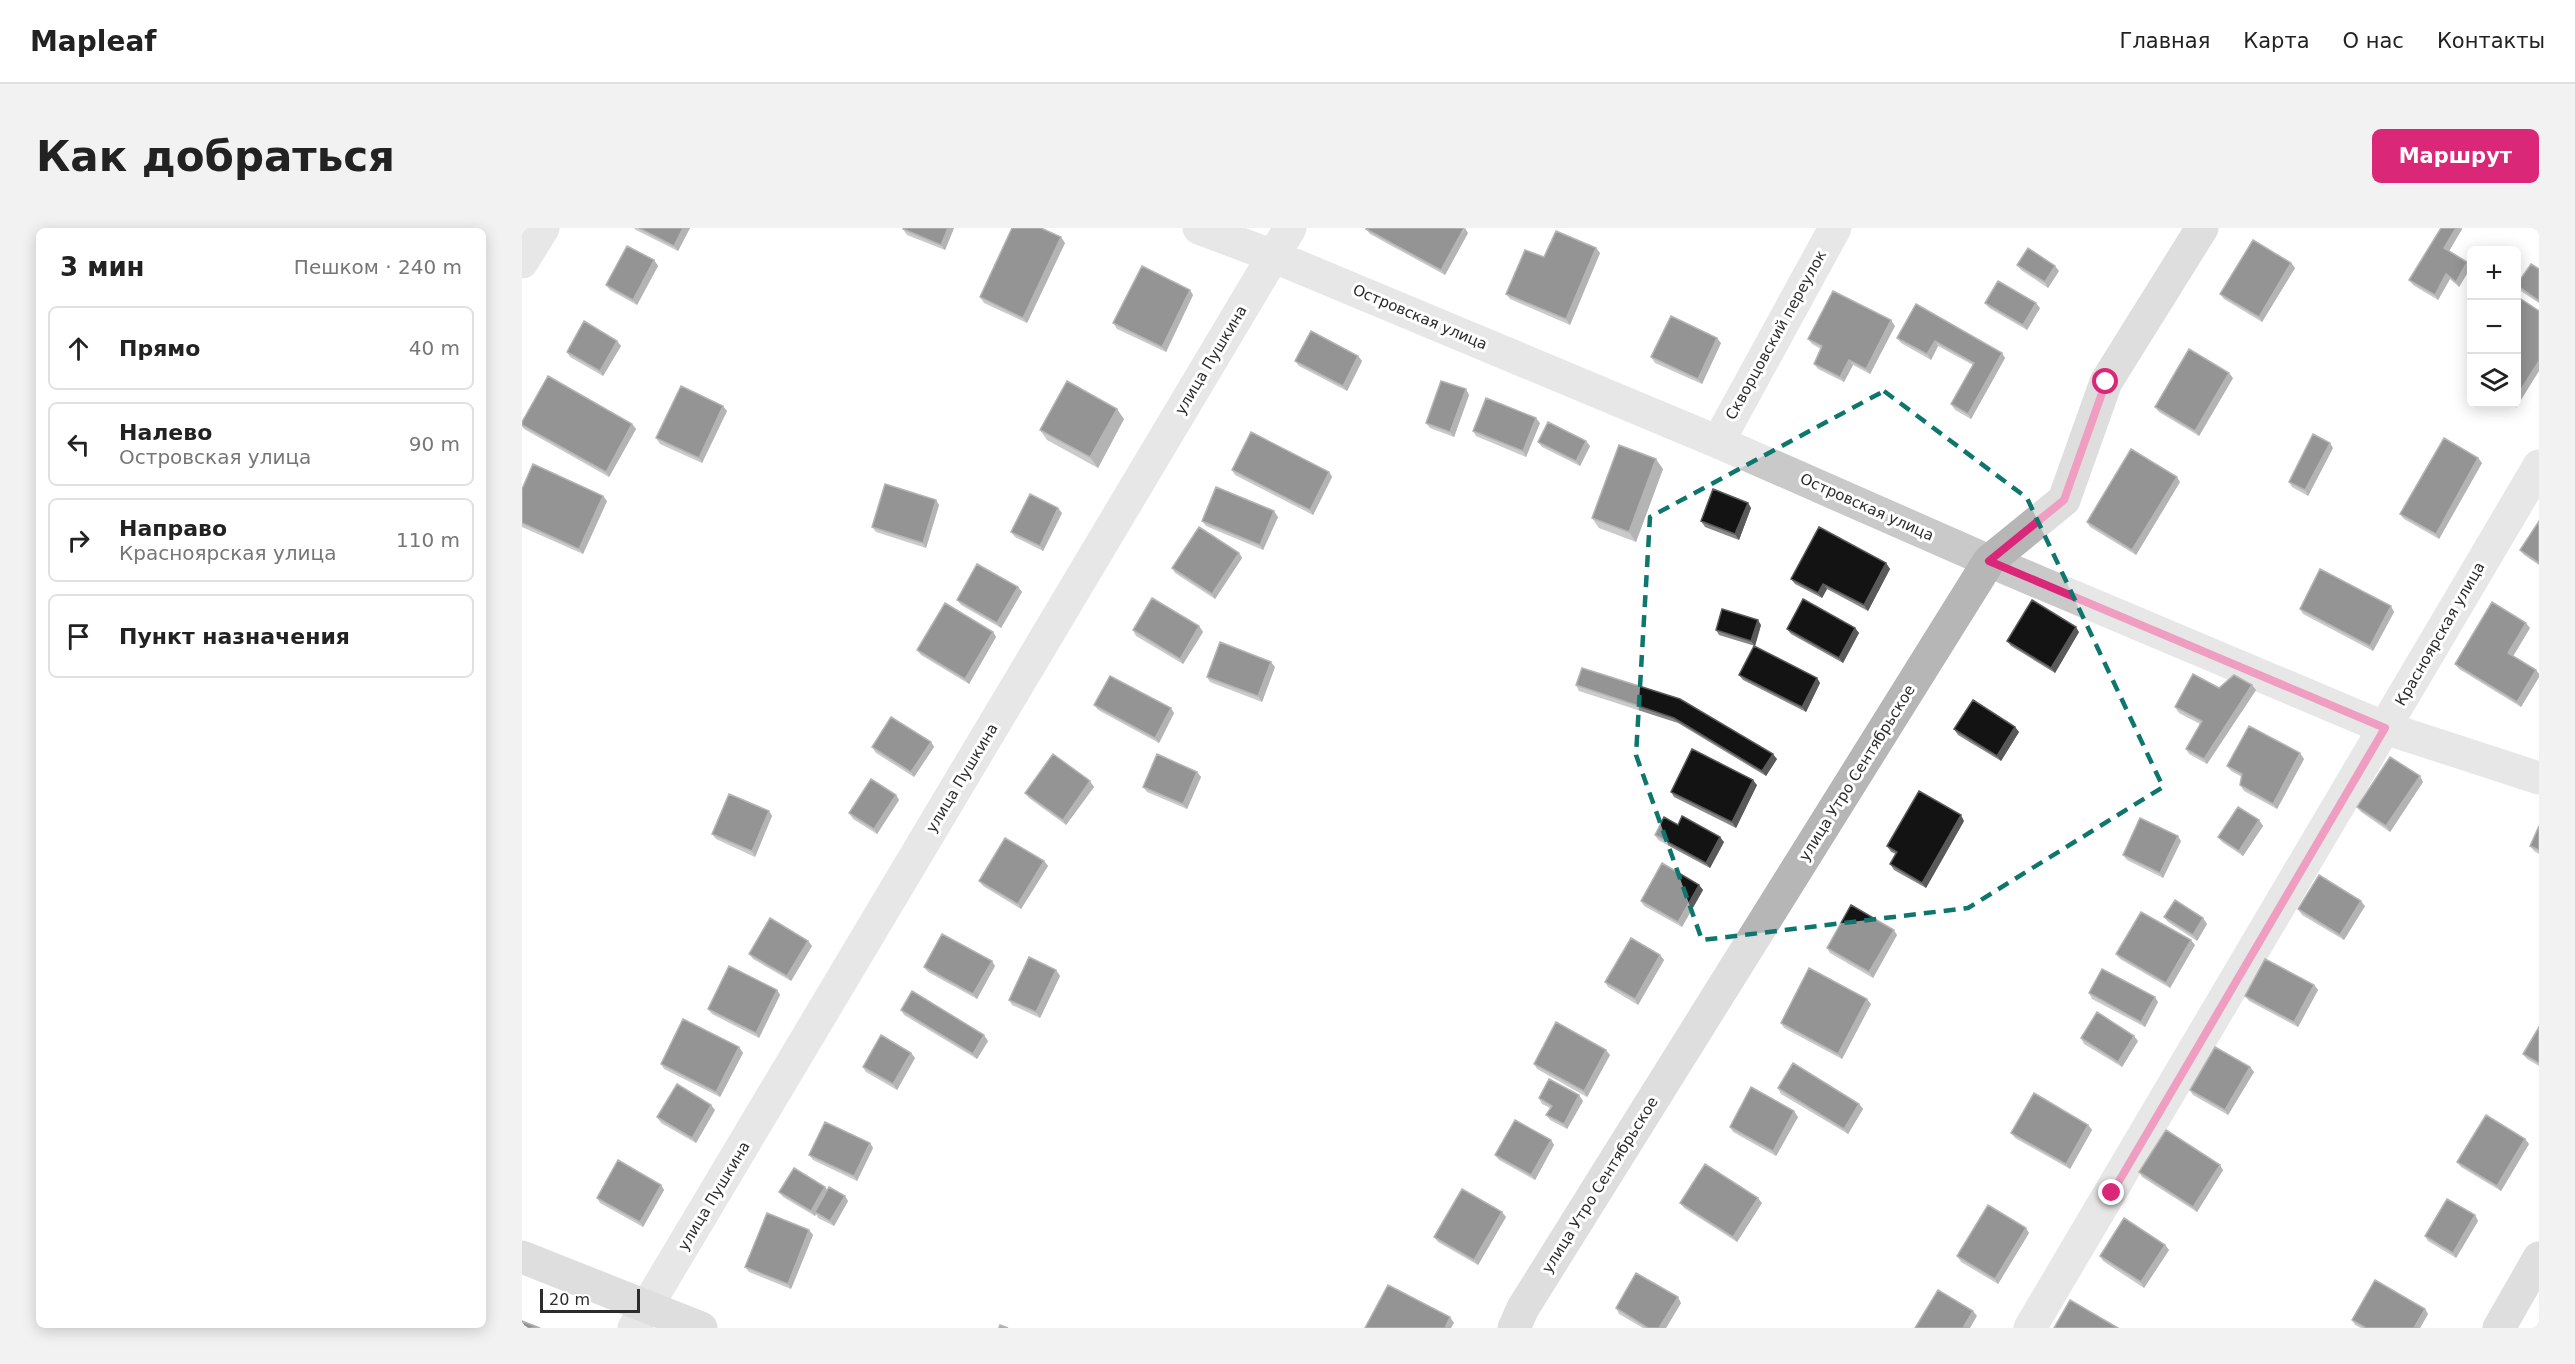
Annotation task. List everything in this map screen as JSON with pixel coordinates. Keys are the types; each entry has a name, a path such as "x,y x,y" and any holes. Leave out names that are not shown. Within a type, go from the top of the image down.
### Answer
{"street":[{"path":"522,262 543,228"},
{"name":"Островская улица","path":"1199,228 1273,256 1718,441 1989,561 2385,728 2539,778"},
{"name":"улица Пушкина","path":"641,1317 1290,228"},
{"name":"Скворцовский переулок","path":"1718,441 1835,228"},
{"name":"улица Утро Сентябрьское","path":"1514,1328 1523,1308 1989,561 2064,500 2106,382 2202,228"},
{"name":"Красноярская улица","path":"2030,1328 2539,466"},
{"path":"522,1257 641,1317 701,1328"},
{"path":"2499,1328 2539,1258"}],"highlighted area":[{"path":"1884,391 2027,498 2163,787 1968,908 1702,940 1636,755 1650,517"}],"building":[{"path":"639,228 683,228 674,246"},
{"path":"904,228 948,228 941,245"},
{"path":"1012,228 1041,228 1061,237 1023,318 980,297"},
{"path":"1367,228 1464,228 1441,270"},
{"path":"2441,228 2456,228 2444,248 2467,262 2456,282 2446,274 2435,295 2409,280"},
{"path":"1556,231 1596,248 1566,319 1506,294 1525,250 1544,257"},
{"path":"2253,240 2291,263 2259,317 2220,294"},
{"path":"627,246 654,260 633,300 606,285"},
{"path":"2028,248 2055,266 2045,282 2017,265"},
{"path":"2531,264 2539,269 2539,301 2521,288 2521,278"},
{"path":"1142,266 1190,290 1162,347 1113,323"},
{"path":"1998,281 2036,303 2023,325 1985,303"},
{"path":"1833,291 1891,320 1866,369 1849,360 1840,377 1814,364 1822,346 1808,339"},
{"path":"2521,299 2539,311 2539,361 2521,390"},
{"path":"1916,304 2002,353 1968,414 1951,404 1974,363 1935,341 1927,354 1897,338"},
{"path":"1671,316 1717,338 1698,379 1651,357"},
{"path":"584,321 617,341 600,371 567,352"},
{"path":"1311,331 1358,356 1343,386 1295,361"},
{"path":"2189,349 2229,373 2195,431 2155,407"},
{"path":"548,376 632,424 606,472 522,425"},
{"path":"1067,381 1117,409 1090,457 1040,430"},
{"path":"1441,381 1466,389 1450,432 1426,423"},
{"path":"681,386 723,406 699,458 656,438"},
{"path":"1486,398 1536,418 1523,451 1473,431"},
{"path":"1548,422 1586,441 1576,461 1538,442"},
{"path":"1251,432 1329,472 1310,510 1232,470"},
{"path":"2313,434 2330,443 2305,490 2289,482"},
{"path":"2444,438 2478,458 2436,534 2400,514"},
{"path":"1619,445 1656,459 1629,532 1592,518"},
{"path":"2131,449 2177,477 2132,550 2087,522"},
{"path":"533,464 603,496 579,549 522,523 522,489"},
{"path":"885,484 936,500 923,543 872,527"},
{"path":"1216,487 1274,511 1260,545 1202,521"},
{"path":"1713,489 1748,503 1735,534 1701,521"},
{"path":"1030,494 1058,508 1040,546 1011,532"},
{"path":"2539,521 2539,563 2520,550"},
{"path":"1199,527 1239,553 1212,594 1172,568"},
{"path":"1819,527 1886,563 1864,605 1823,584 1818,593 1791,579"},
{"path":"977,564 1018,587 997,623 957,600"},
{"path":"2320,569 2391,606 2370,646 2300,609"},
{"path":"1152,598 1199,626 1180,659 1133,630"},
{"path":"1803,599 1855,628 1839,658 1787,629"},
{"path":"2032,600 2076,627 2051,668 2007,641"},
{"path":"2492,602 2526,623 2508,653 2536,670 2517,702 2455,664"},
{"path":"945,603 993,632 965,679 917,650"},
{"path":"1722,609 1758,620 1751,641 1716,630"},
{"path":"1220,642 1271,662 1258,696 1207,677"},
{"path":"1754,646 1817,678 1802,707 1739,675"},
{"path":"1582,668 1680,699 1773,754 1762,771 1674,718 1576,685"},
{"path":"2193,674 2219,688 2234,675 2252,685 2204,759 2186,749 2202,721 2175,707"},
{"path":"1110,676 1171,708 1155,738 1094,705"},
{"path":"1973,700 2015,727 1997,756 1954,729"},
{"path":"891,717 931,742 911,772 872,747"},
{"path":"2249,726 2300,753 2273,804 2240,785 2242,774 2227,766"},
{"path":"1692,749 1753,780 1732,822 1671,792"},
{"path":"1053,754 1090,781 1063,820 1025,793"},
{"path":"1157,754 1197,772 1183,804 1143,787"},
{"path":"2390,757 2420,776 2386,826 2357,807"},
{"path":"871,779 896,795 874,829 849,813"},
{"path":"1919,791 1961,815 1922,883 1890,864 1897,852 1887,846"},
{"path":"729,794 769,811 752,851 712,834"},
{"path":"2238,807 2259,820 2239,851 2218,837"},
{"path":"1682,816 1720,837 1706,863 1655,835 1664,817 1678,825"},
{"path":"2140,818 2178,836 2160,873 2123,855"},
{"path":"2539,826 2539,850 2530,846"},
{"path":"1005,838 1044,861 1018,904 979,881"},
{"path":"1662,863 1699,885 1678,922 1641,901"},
{"path":"2319,875 2361,901 2340,935 2298,909"},
{"path":"2175,900 2203,918 2193,935 2164,917"},
{"path":"1851,905 1894,930 1869,972 1827,948"},
{"path":"2141,912 2191,940 2166,983 2116,954"},
{"path":"770,918 808,941 787,976 749,954"},
{"path":"942,934 992,961 973,994 924,967"},
{"path":"1631,938 1660,955 1635,999 1605,982"},
{"path":"1029,957 1056,970 1036,1012 1009,1000"},
{"path":"2265,959 2314,985 2294,1022 2245,996"},
{"path":"729,966 777,990 756,1033 708,1009"},
{"path":"1809,968 1867,999 1838,1054 1781,1023"},
{"path":"2102,969 2155,997 2141,1022 2089,993"},
{"path":"912,991 984,1035 973,1054 901,1010"},
{"path":"2097,1012 2134,1036 2118,1062 2081,1038"},
{"path":"683,1019 739,1047 716,1092 661,1064"},
{"path":"1556,1022 1606,1050 1584,1091 1534,1064"},
{"path":"2539,1027 2539,1063 2523,1054"},
{"path":"881,1035 911,1053 893,1084 863,1067"},
{"path":"2215,1047 2250,1067 2225,1110 2190,1090"},
{"path":"1793,1063 1859,1104 1844,1129 1778,1088"},
{"path":"1549,1079 1579,1095 1564,1124 1546,1115 1552,1106 1539,1098"},
{"path":"677,1084 711,1105 692,1138 657,1117"},
{"path":"1751,1087 1794,1111 1773,1151 1730,1127"},
{"path":"2034,1093 2088,1125 2066,1164 2011,1133"},
{"path":"2486,1115 2525,1139 2497,1186 2457,1162"},
{"path":"1515,1120 1551,1140 1531,1175 1495,1155"},
{"path":"825,1122 870,1143 854,1176 809,1155"},
{"path":"2166,1130 2220,1165 2193,1207 2139,1172"},
{"path":"618,1160 661,1185 640,1222 597,1198"},
{"path":"1705,1164 1758,1198 1733,1237 1680,1203"},
{"path":"794,1168 825,1187 811,1211 779,1192"},
{"path":"829,1187 845,1196 830,1221 815,1212"},
{"path":"1462,1189 1502,1212 1474,1260 1434,1237"},
{"path":"2447,1199 2475,1215 2453,1253 2425,1236"},
{"path":"1988,1205 2026,1228 1995,1279 1957,1256"},
{"path":"767,1213 809,1230 788,1284 745,1267"},
{"path":"2124,1218 2165,1245 2141,1282 2100,1256"},
{"path":"1636,1273 1678,1297 1659,1328 1648,1328 1616,1308"},
{"path":"2375,1280 2425,1309 2414,1328 2366,1328 2352,1320"},
{"path":"1388,1285 1450,1317 1445,1328 1365,1328"},
{"path":"1938,1290 1973,1311 1963,1328 1915,1328"},
{"path":"2070,1300 2118,1328 2054,1328"},
{"path":"522,1321 540,1328 522,1328"}],"route":[{"path":"2106,382 2064,500 1989,561 2385,728 2112,1193"}]}
